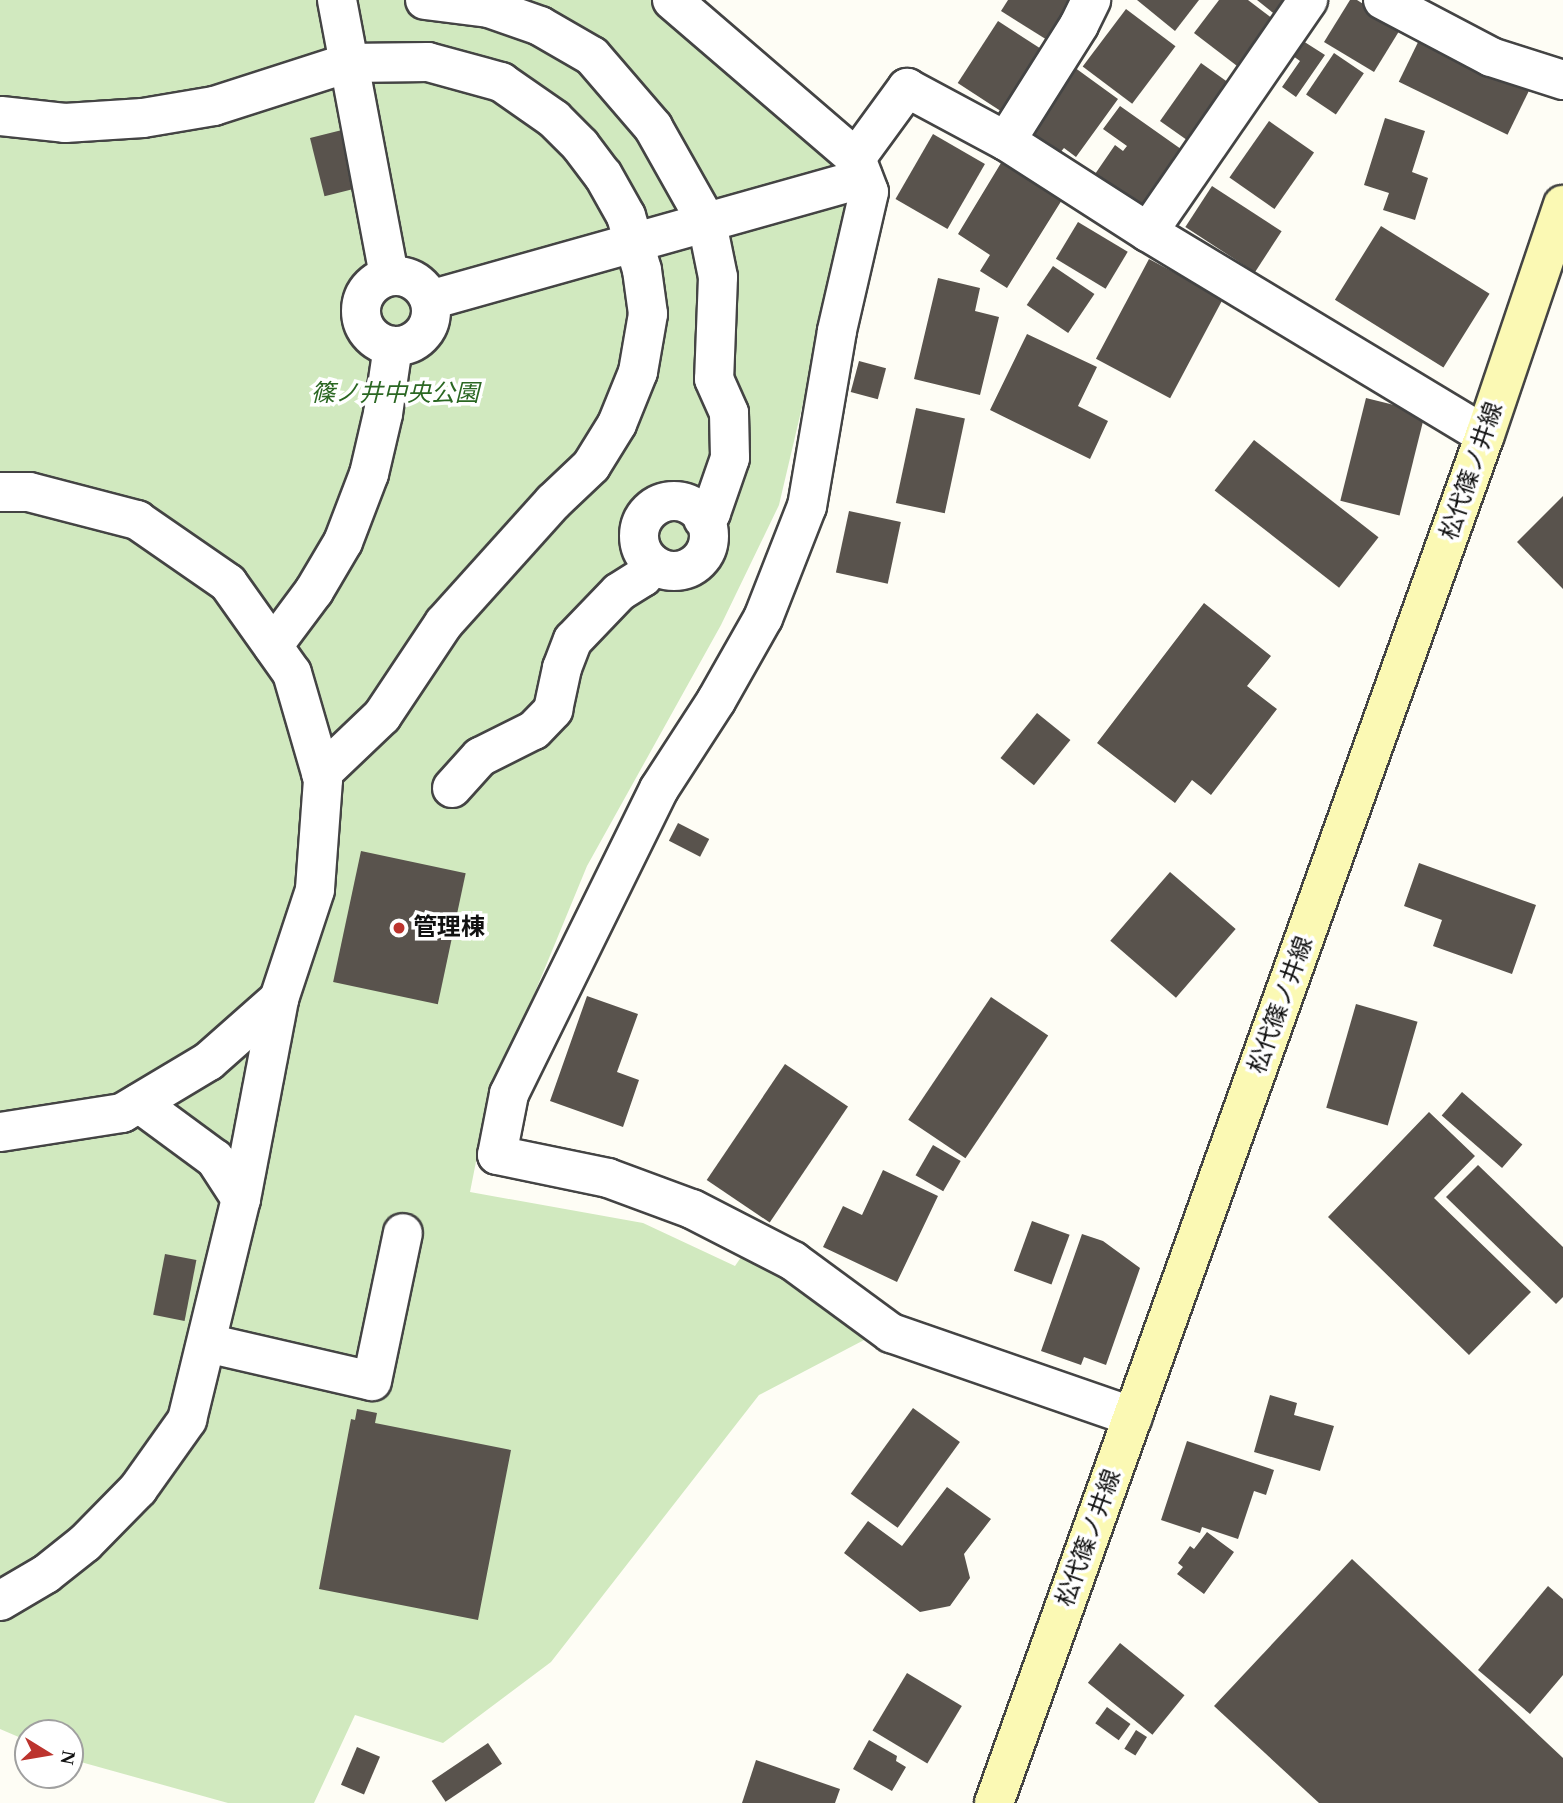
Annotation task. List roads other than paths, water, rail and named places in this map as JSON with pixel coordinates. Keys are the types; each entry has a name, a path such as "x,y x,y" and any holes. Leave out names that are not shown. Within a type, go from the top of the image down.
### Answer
{"main road":[{"name":"松代篠ノ井線","path":"994,1803 1485,435 1563,205"}],"street":[{"path":"337,0 389,275"},
{"path":"425,0 489,8 540,26 592,56 653,127 707,223 718,277 713,379 729,413 730,458 711,513 703,519"},
{"path":"672,0 859,168 869,192 837,331 807,506 763,618 716,701 659,789 509,1094 497,1156 608,1178 692,1209 793,1261 891,1333 1133,1417"},
{"path":"1006,141 1079,25 1091,0"},
{"path":"1149,232 1308,0"},
{"path":"1383,0 1491,57 1563,80"},
{"path":"1,116 65,123 143,118 214,106 348,63 428,62 501,82 527,98 580,145 603,175 626,216 648,314 638,372 617,424 591,466 553,502 444,623 382,716 321,774"},
{"path":"430,300 707,223 859,168 907,88 1006,141 1149,232 1485,435"},
{"path":"389,275 415,280 430,300 431,317 424,333 410,343 393,346 374,339 362,322 361,302 371,284 389,275"},
{"path":"273,646 314,591 343,542 369,474 383,414 393,346"},
{"path":"0,492 30,492 136,520 228,583 292,673 321,774 315,890 279,999 241,1199 187,1420 138,1489 85,1543 46,1574 0,1601"},
{"path":"667,501 692,505 703,519 708,525 709,542 702,558 688,568 671,571 652,564 640,548 639,527 650,510 667,501"},
{"path":"452,788 480,757 534,730 553,710 562,668 573,640 620,592 643,577 652,564"},
{"path":"0,1132 122,1114 209,1061 279,999"},
{"path":"139,1103 215,1159 241,1199"},
{"path":"207,1343 372,1381 403,1233"}],"place":[{"name":"管理棟","path":"399,928"}],"park label":[{"name":"篠ノ井中央公園","path":"395,394"}]}
